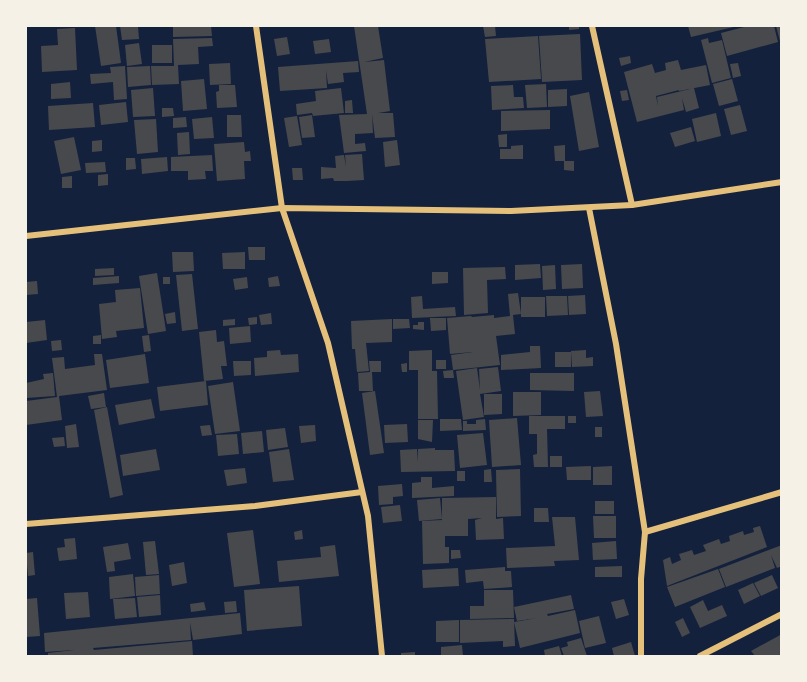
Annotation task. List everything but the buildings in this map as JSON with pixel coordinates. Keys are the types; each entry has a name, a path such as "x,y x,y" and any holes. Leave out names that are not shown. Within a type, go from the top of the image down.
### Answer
{"street":[{"path":"256,26 282,208 328,343 368,516 382,657"},
{"path":"592,26 632,205"},
{"path":"26,236 282,208 511,211 632,205 782,182"},
{"path":"589,207 616,344 645,532 641,579 641,657"},
{"path":"26,524 255,506 362,492"},
{"path":"645,532 782,492"},
{"path":"699,657 782,614"}]}
